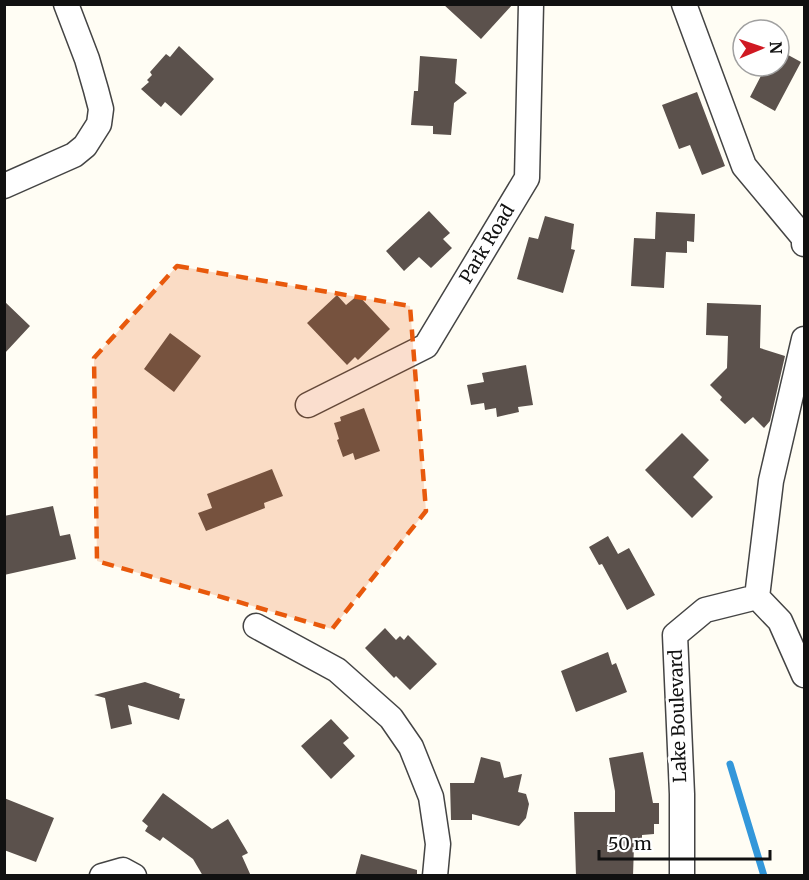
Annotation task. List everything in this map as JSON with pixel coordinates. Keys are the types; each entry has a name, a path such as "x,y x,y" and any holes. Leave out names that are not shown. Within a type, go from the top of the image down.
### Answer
{"street":[{"path":"4,186 74,155 85,146 99,124 101,109 96,90 66,4"},
{"name":"Park Road","path":"308,405 426,346 527,178 531,4"},
{"path":"684,4 744,166 804,238 804,244"},
{"path":"804,339 771,481 758,597 780,621 804,675"},
{"name":"Lake Boulevard","path":"682,876 682,794 675,635 705,610 758,597"},
{"path":"256,626 338,670 391,718 411,747 431,797 438,844 435,876"},
{"path":"102,876 123,870 134,876"}],"highlighted area":[{"path":"177,266 410,306 426,511 332,629 97,561 94,358"}],"building":[{"path":"443,4 513,4 481,39"},
{"path":"179,46 214,79 181,116 165,102 161,107 141,89 149,82 147,80 152,75 150,72 166,54 170,57"},
{"path":"420,56 457,59 455,83 467,93 454,103 451,135 433,134 433,126 411,125 414,91 418,91"},
{"path":"791,57 801,62 775,111 750,97 760,78 791,78"},
{"path":"697,92 725,166 702,175 690,145 679,149 662,105"},
{"path":"429,211 450,233 443,239 452,248 431,268 419,257 404,271 386,251"},
{"path":"656,212 695,214 694,242 687,241 687,253 666,252 664,288 631,286 634,238 655,239"},
{"path":"545,216 574,224 571,249 575,250 563,293 517,279 529,237 538,239"},
{"path":"337,295 346,305 358,295 390,329 358,360 355,357 347,365 307,323"},
{"path":"4,301 30,326 4,354"},
{"path":"707,303 761,305 760,348 785,356 770,421 764,428 753,417 745,424 720,400 722,397 710,385 727,368 728,336 706,335"},
{"path":"170,333 201,356 174,392 144,369"},
{"path":"526,365 533,405 518,407 519,412 497,417 496,408 485,410 484,403 471,405 467,385 484,382 482,373"},
{"path":"364,408 380,451 355,460 353,453 343,457 334,423 341,421 340,417"},
{"path":"682,433 709,460 693,477 713,497 692,518 645,470"},
{"path":"272,469 283,496 264,503 265,508 206,531 198,513 212,508 207,494"},
{"path":"53,506 60,536 70,534 76,559 4,575 4,516"},
{"path":"608,536 618,554 629,548 655,595 627,610 602,564 599,565 589,547"},
{"path":"385,628 396,640 400,636 404,640 408,635 437,664 410,690 396,676 394,678 365,648"},
{"path":"608,652 612,665 616,663 627,692 576,712 561,671"},
{"path":"145,682 180,694 179,698 185,699 179,720 128,705 132,724 111,729 105,698 94,695"},
{"path":"331,719 349,738 343,743 355,756 331,779 301,746"},
{"path":"643,752 653,803 659,803 659,824 654,824 654,834 642,835 642,845 634,845 633,876 576,876 574,812 615,812 615,791 609,758"},
{"path":"481,757 500,762 504,778 522,774 518,792 526,794 529,804 526,818 519,826 472,814 472,820 451,820 450,783 474,783"},
{"path":"163,793 212,829 228,819 248,853 242,856 251,876 203,876 193,859 163,837 160,841 145,831 148,826 142,821"},
{"path":"4,798 54,818 36,862 4,850"},
{"path":"361,854 417,870 417,876 355,876"}],"waterway":[{"path":"730,764 764,876"}]}
